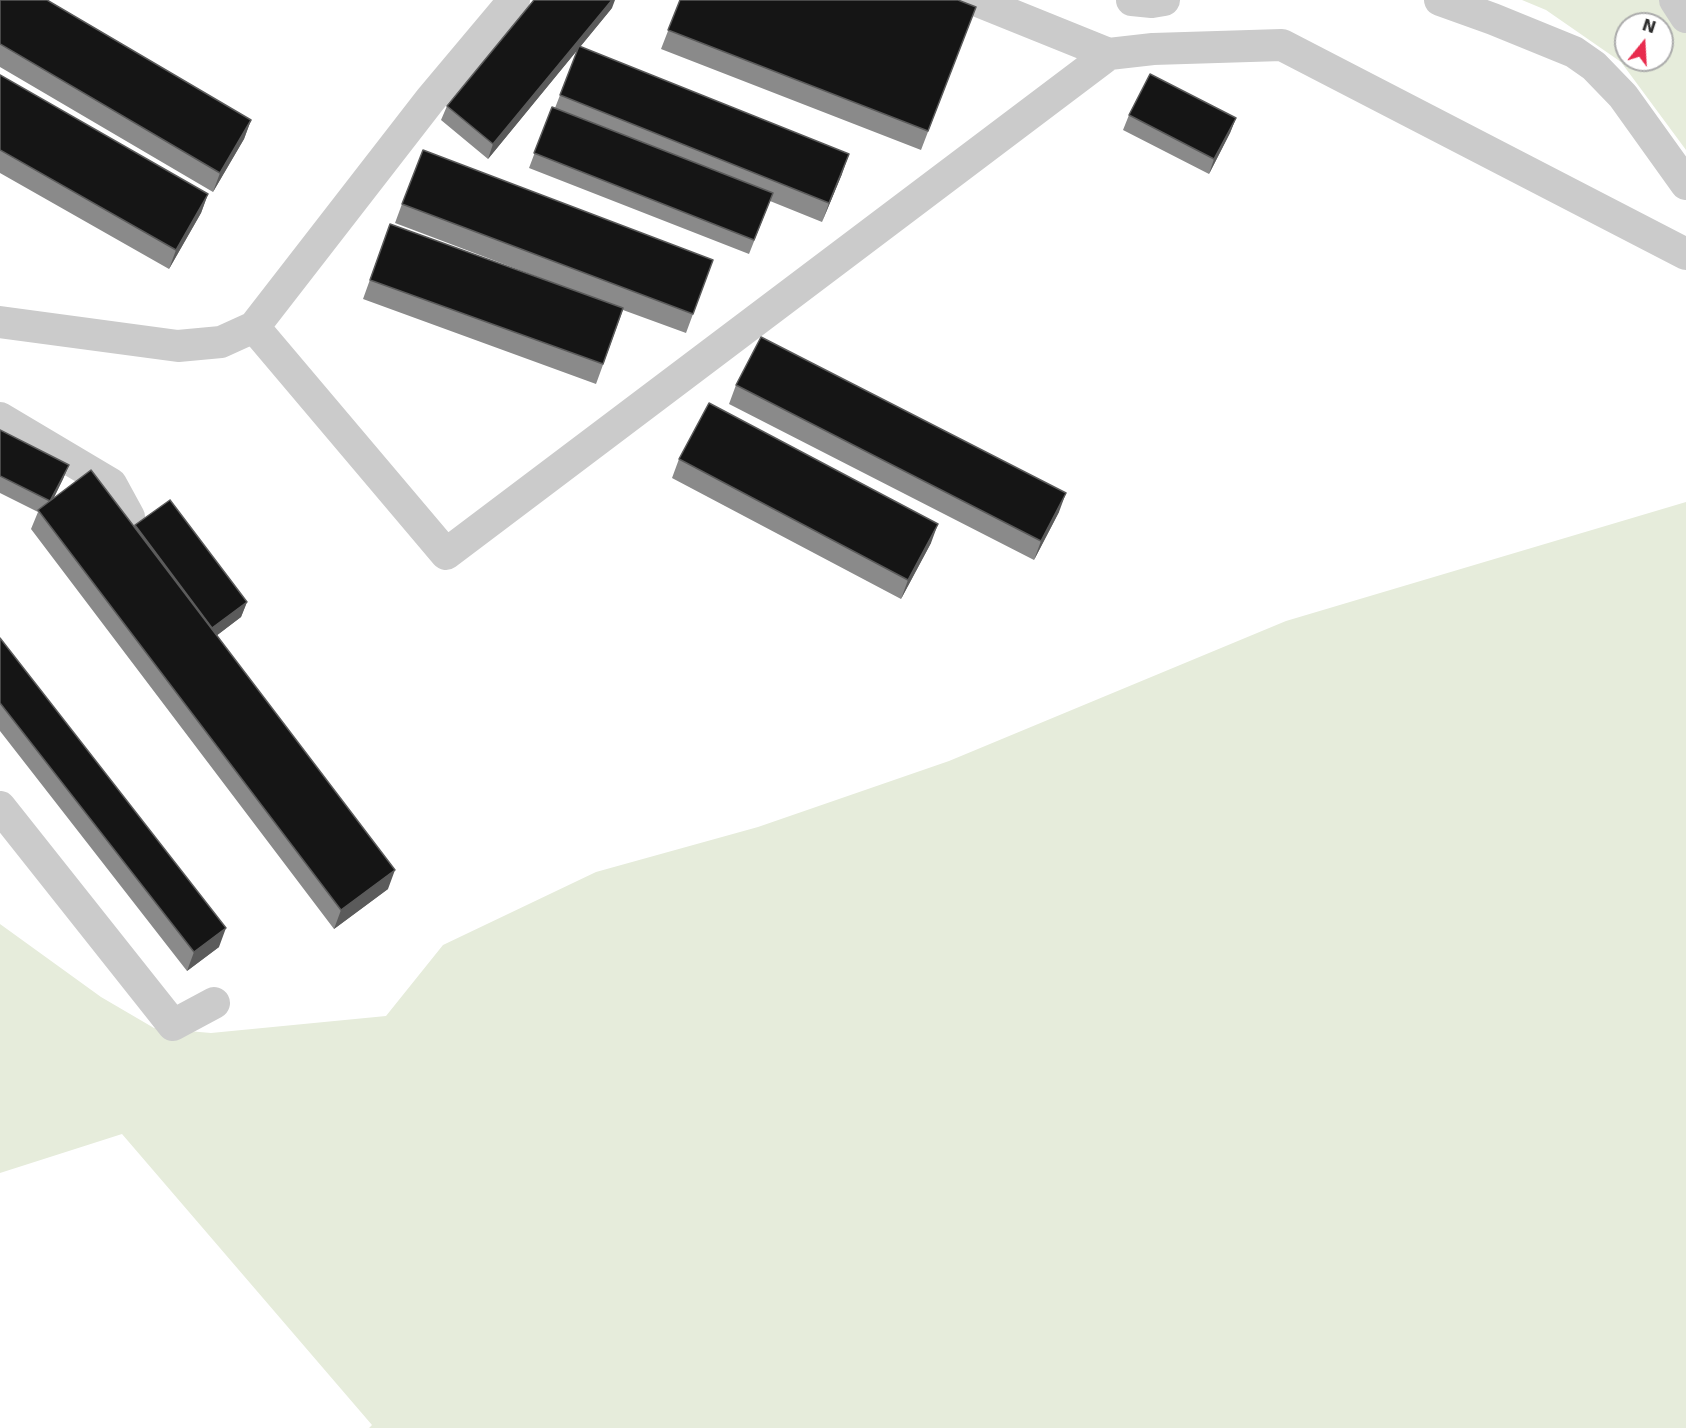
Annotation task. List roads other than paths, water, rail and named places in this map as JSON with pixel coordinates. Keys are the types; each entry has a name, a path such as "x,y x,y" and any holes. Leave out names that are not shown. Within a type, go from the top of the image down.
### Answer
{"street":[{"path":"0,322 178,346 221,342 254,327 430,100 514,0"},
{"path":"975,0 1109,54 1153,49 1281,45 1686,254"},
{"path":"1132,0 1152,2 1164,0"},
{"path":"1440,0 1574,52 1594,66 1623,96 1686,184"},
{"path":"1675,0 1686,17"},
{"path":"254,327 446,554 1109,54"},
{"path":"0,418 111,484 129,517"},
{"path":"0,807 173,1025 213,1003"}]}
